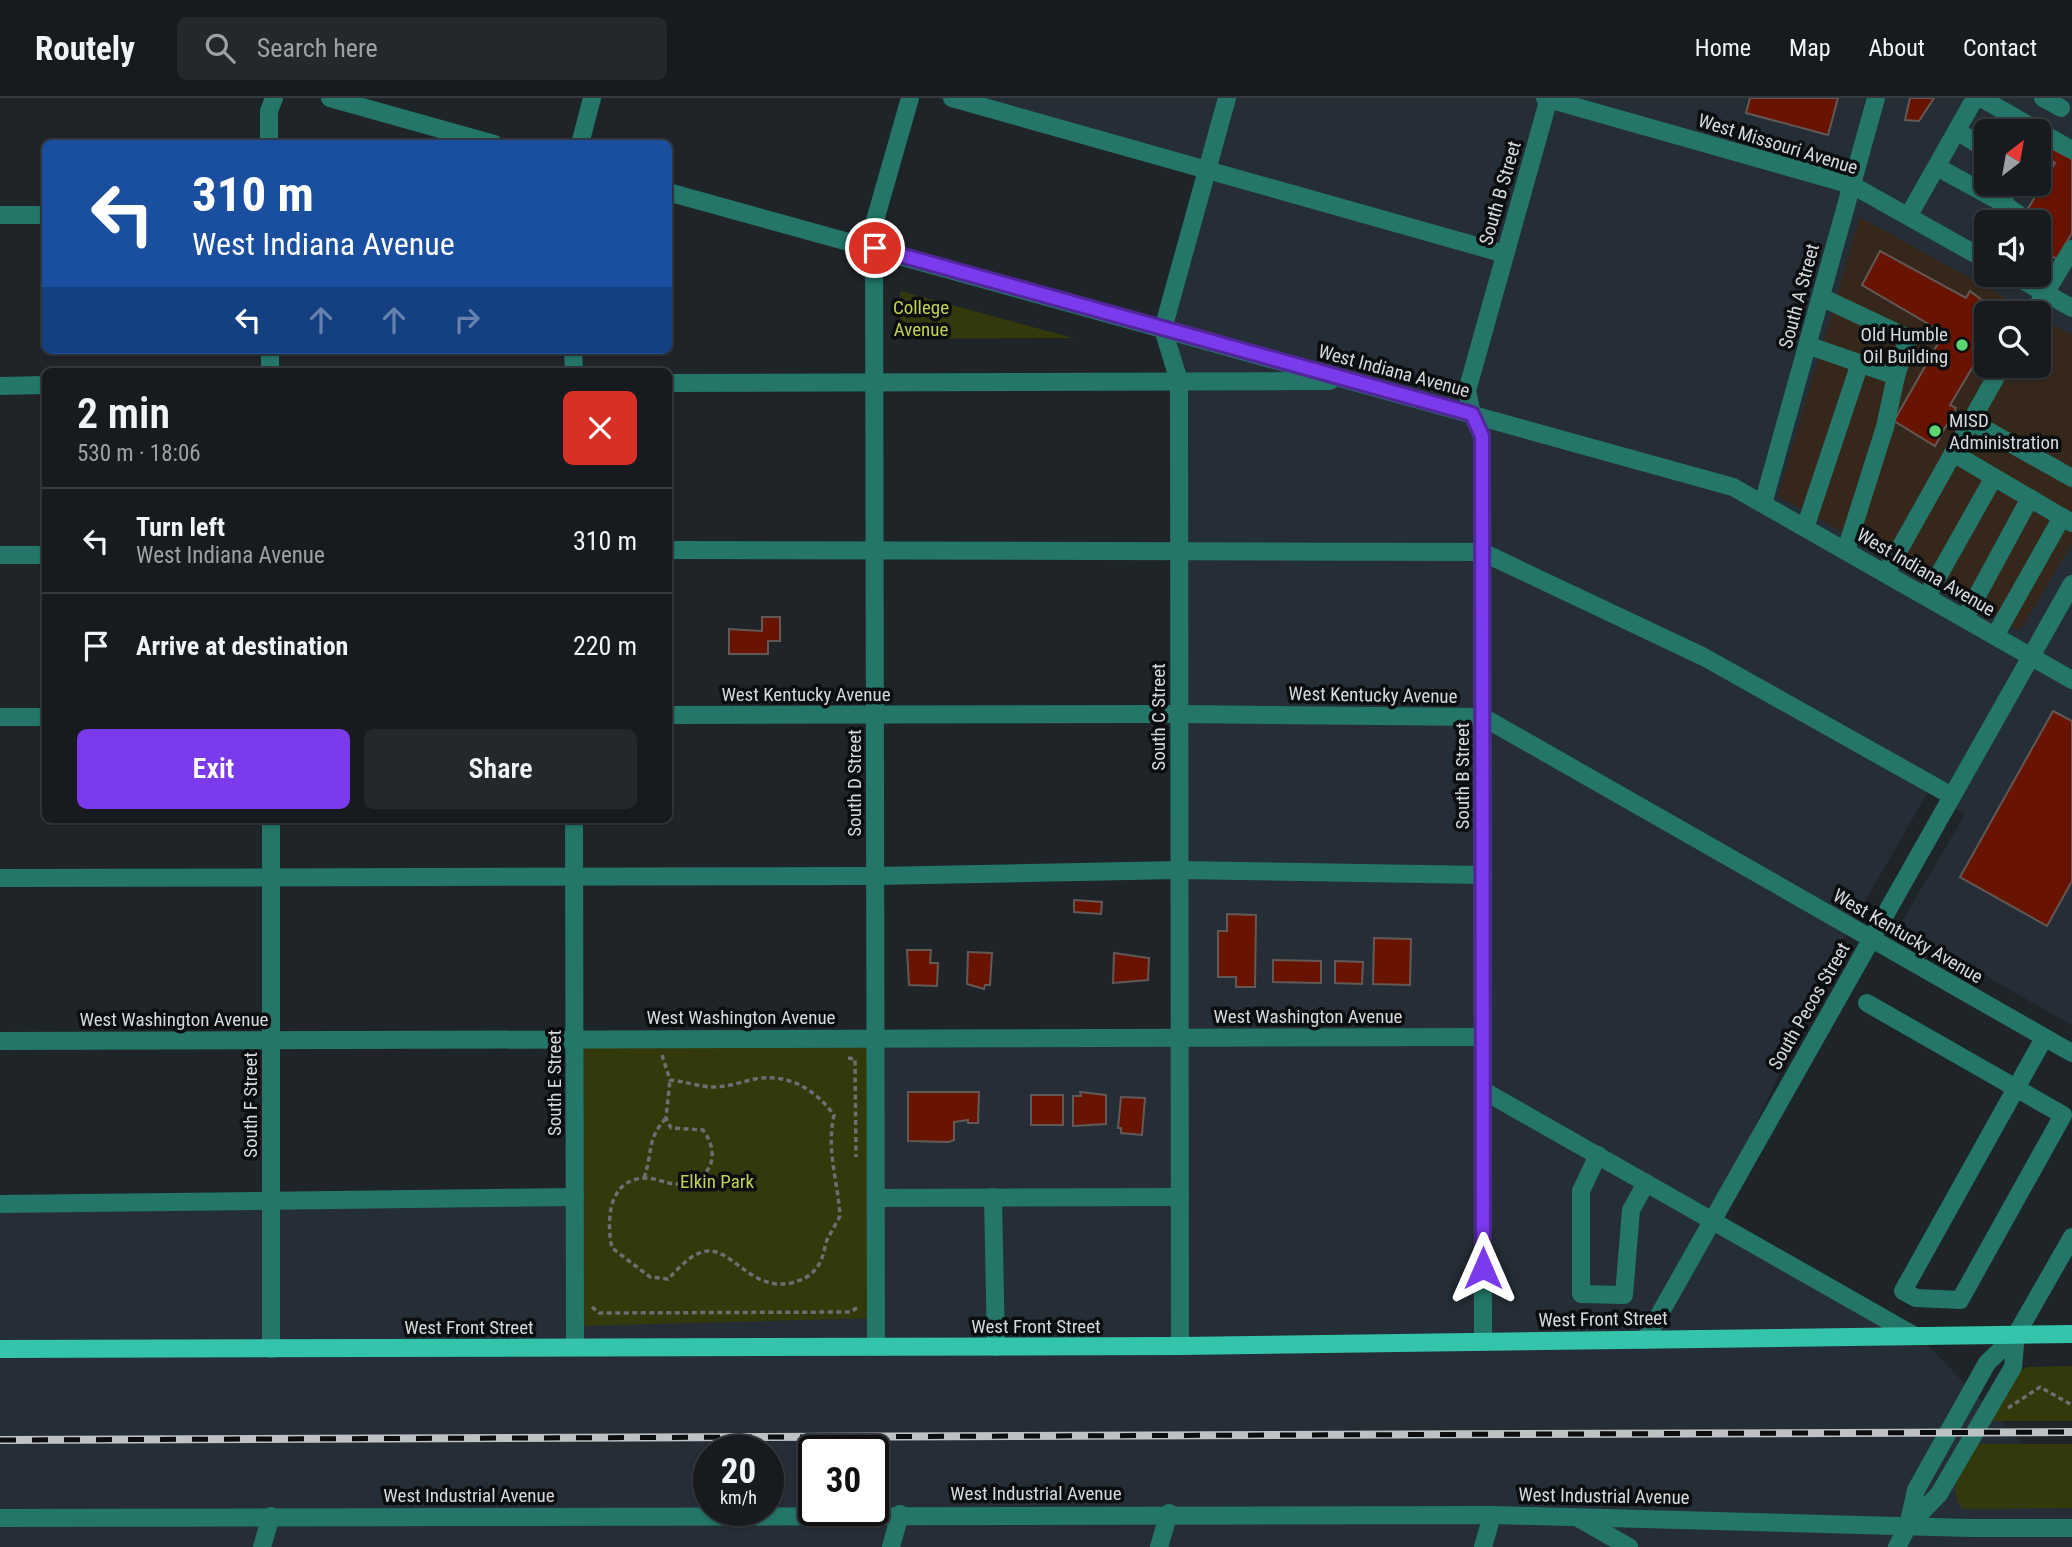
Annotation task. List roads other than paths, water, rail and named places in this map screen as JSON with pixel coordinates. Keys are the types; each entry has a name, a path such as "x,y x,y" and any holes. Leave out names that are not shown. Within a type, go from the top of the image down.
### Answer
{"main road":[{"name":"West Front Street","path":"0,1349 1180,1346 2072,1334"}],"street":[{"path":"269,140 269,111 274,98"},
{"path":"330,98 480,140"},
{"path":"581,140 593,98"},
{"name":"South D Street","path":"876,1347 874,223 909,98"},
{"path":"952,98 1208,168 1505,254"},
{"path":"1163,329 1227,98"},
{"name":"West Missouri Avenue","path":"1547,98 1852,185 1974,253"},
{"name":"South B Street","path":"1483,1342 1482,436 1472,414 1467,391 1547,98"},
{"name":"South A Street","path":"1763,504 1876,98"},
{"path":"1909,215 1956,131 1978,98 2013,119"},
{"path":"2043,98 2061,108"},
{"path":"1956,131 1974,142"},
{"path":"2051,141 2072,150"},
{"path":"1937,167 2012,210"},
{"name":"West Indiana Avenue","path":"672,193 1733,487 2072,680"},
{"path":"2000,202 2004,196"},
{"path":"0,215 42,215"},
{"path":"2042,301 2072,249"},
{"path":"2034,287 2072,308"},
{"path":"1821,297 1908,338 1896,376 1885,427 1846,550"},
{"name":"South C Street","path":"1163,329 1179,381 1180,1346"},
{"path":"1807,345 1896,376"},
{"path":"1805,528 1860,363"},
{"path":"1886,573 1995,378"},
{"path":"672,383 1351,380"},
{"path":"0,386 42,385"},
{"path":"1971,421 2072,478"},
{"path":"1953,453 2067,520 1995,636"},
{"path":"1927,596 1994,477"},
{"path":"1965,618 2030,498"},
{"path":"672,550 1179,549 1482,552 1704,657 1952,796"},
{"path":"0,555 42,555"},
{"name":"South Pecos Street","path":"1644,1340 2072,584"},
{"name":"West Kentucky Avenue","path":"672,715 1179,714 1483,717 2072,1053"},
{"path":"0,717 42,717"},
{"name":"South F Street","path":"271,823 271,1349"},
{"name":"South E Street","path":"574,823 575,1348"},
{"path":"0,878 876,876 1179,870 1483,875"},
{"path":"1867,1003 2016,1088 2063,1115 1960,1300 1916,1298 1903,1291 2016,1088 2045,1038"},
{"name":"West Washington Avenue","path":"0,1041 575,1039 662,1047 876,1038 1483,1037"},
{"path":"1484,1091 1915,1336"},
{"path":"1598,1155 1581,1191 1581,1294 1624,1294 1631,1210 1646,1183"},
{"path":"0,1205 575,1197"},
{"path":"993,1197 996,1347"},
{"path":"876,1199 1180,1197"},
{"path":"1908,1527 1916,1490 1987,1363 2016,1335 2072,1237"},
{"path":"1897,1547 1908,1527 1939,1494 2013,1367 2016,1335"},
{"path":"1159,1547 1169,1513"},
{"path":"891,1547 900,1514"},
{"path":"1483,1547 1492,1514"},
{"name":"West Industrial Avenue","path":"0,1518 1492,1514 1908,1527 2072,1528"},
{"path":"262,1547 271,1516"},
{"path":"1574,1516 1629,1547"}],"railway":[{"path":"0,1440 2072,1432"}],"place":[{"name":"Old Humble Oil Building","path":"1962,345"},
{"name":"MISD Administration","path":"1935,431"}],"park label":[{"name":"College Avenue","path":"921,318"},
{"name":"Elkin Park","path":"717,1181"}]}
